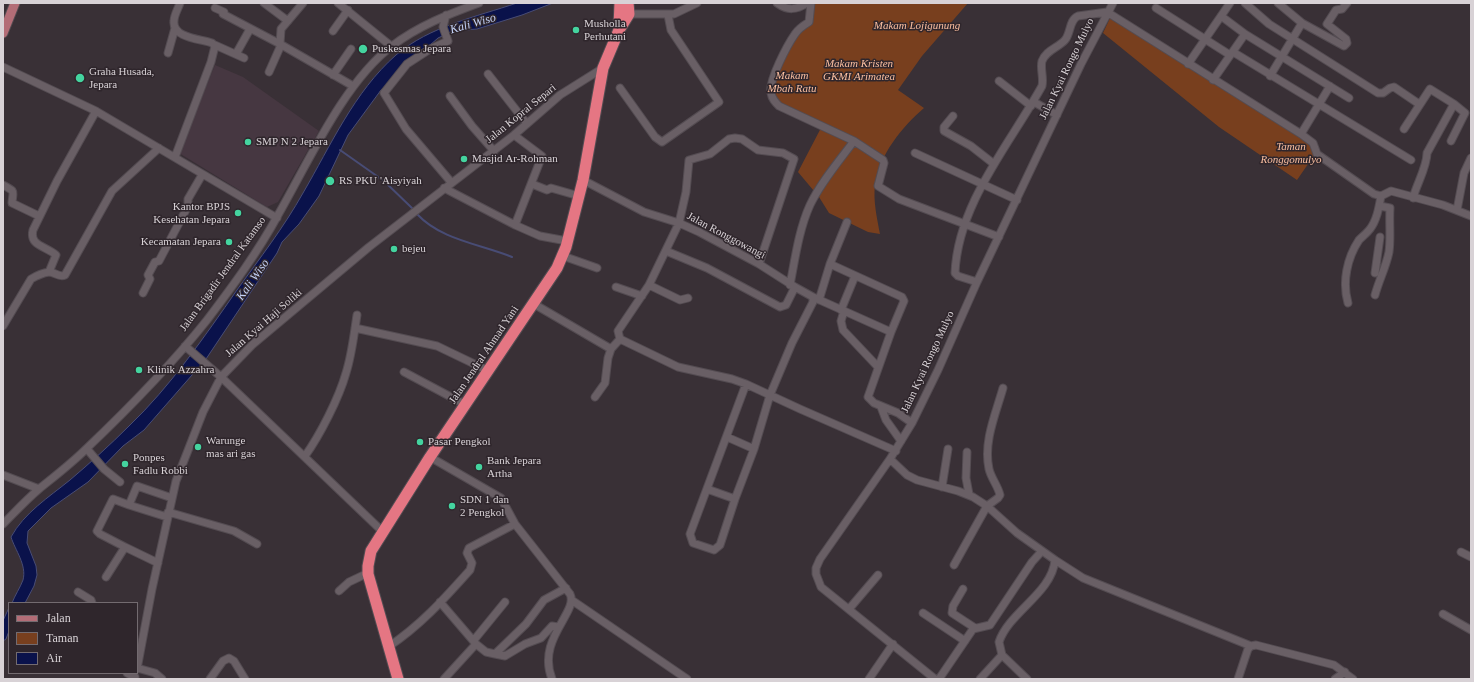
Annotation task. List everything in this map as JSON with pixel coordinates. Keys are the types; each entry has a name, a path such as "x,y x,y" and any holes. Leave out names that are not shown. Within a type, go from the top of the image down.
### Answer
{"highway":[{"name":"Jalan Jendral Ahmad Yani","path":"398,679 368,573 371,551 382,531 430,457 490,371 534,304 563,256 579,196 603,68 619,30 624,8"}],"main road":[{"path":"3,32 14,3"}],"street":[{"path":"168,53 175,28 174,21 180,3"},
{"path":"264,3 288,21"},
{"path":"268,38 281,30 303,3"},
{"path":"338,3 391,46"},
{"name":"Jalan Brigadir Jendral Katamso","path":"3,524 39,488 87,449 185,346 246,265 277,218 353,86 369,67 391,46 411,32 446,15 479,3"},
{"path":"624,8 668,15 681,12 697,3"},
{"path":"777,3 790,10 797,9 807,3"},
{"path":"811,3 810,22 798,30 787,47 772,81 771,93 773,101 778,106 854,141 884,161 878,183 878,186 881,189 899,199 999,237"},
{"name":"Jalan Kyai Rongo Mulyo","path":"935,679 822,586 817,580 816,568 826,548 896,451 912,423 938,370 977,282 1057,115 1113,3"},
{"path":"1188,64 1206,40 1230,3"},
{"path":"1245,3 1269,24 1378,93 1383,93 1394,87 1419,104"},
{"path":"1278,3 1302,22 1344,46 1347,43 1346,39 1327,24 1336,10 1343,8 1347,3"},
{"path":"215,8 224,12 223,14 281,44 353,86"},
{"path":"1156,8 1206,40 1320,105 1411,160"},
{"path":"333,31 348,10"},
{"path":"977,282 958,276 955,272 965,223 983,183 1032,104 1044,80 1042,61 1045,55 1064,40 1074,18 1078,16 1108,12 1300,134 1313,143 1317,154 1329,164 1360,186 1381,196"},
{"path":"446,15 443,27 448,39 446,42 430,49 407,64 384,93 406,129 451,182"},
{"path":"620,88 655,137 662,142 719,102 670,30 668,15"},
{"path":"1221,16 1245,34 1349,98"},
{"path":"1270,76 1302,22"},
{"path":"175,28 182,34 212,42 214,45 244,58"},
{"path":"236,54 250,28"},
{"path":"269,72 281,44 281,30"},
{"path":"1213,80 1245,34"},
{"path":"175,157 211,62 214,45"},
{"path":"333,75 351,49"},
{"path":"3,67 96,111 277,218"},
{"name":"Jalan Kopral Separi","path":"418,210 451,182 514,135 560,95 603,68"},
{"path":"488,74 527,124"},
{"path":"999,81 1032,104 1057,115"},
{"path":"1300,134 1320,105 1330,86"},
{"path":"1404,129 1430,89 1454,104 1465,114 1451,141"},
{"path":"450,96 472,126 494,151"},
{"path":"1413,198 1427,158 1427,153 1454,104"},
{"path":"49,272 56,255 34,242 32,238 33,230 39,216 96,111"},
{"path":"953,116 944,127 944,132 971,146 994,164"},
{"path":"514,135 542,156 515,225"},
{"path":"620,339 618,331 649,285 679,223 686,192 686,178 690,158 710,154 729,139 742,139 758,150 783,153 794,159 759,264"},
{"path":"666,251 707,268 780,307 786,305 793,286 799,241 810,206 818,190 854,141"},
{"path":"3,326 31,279 49,272 61,276 65,275 97,215 112,191 159,148"},
{"path":"914,153 983,183 1017,200"},
{"path":"1458,210 1460,186 1471,158"},
{"path":"143,293 150,279 148,274 156,262 159,261 164,252 188,206 188,199 202,174"},
{"name":"Jalan Ronggowangi","path":"582,180 644,212 679,223 759,264 816,299 891,332"},
{"path":"532,184 547,190 552,188 579,196"},
{"path":"3,185 14,190 15,193 12,203 39,216"},
{"path":"444,188 515,225 540,236 567,242"},
{"path":"1381,196 1391,191 1458,210 1471,216"},
{"path":"1348,303 1345,283 1353,252 1360,239 1370,228 1380,206 1381,196"},
{"path":"1375,295 1386,261 1391,238 1389,221 1390,208 1380,206"},
{"name":"Jalan Kyai Haji Soliki","path":"138,659 141,633 172,498 193,435 221,377 252,345 369,247 418,210"},
{"path":"746,384 690,537 693,543 714,550 719,548 734,499 754,449 770,395 792,343 816,299 848,222"},
{"path":"1376,273 1380,237"},
{"path":"563,256 597,268"},
{"path":"830,264 897,294 903,299 902,306 891,332 868,397 871,401 881,407 898,413 912,423"},
{"path":"855,276 842,310 841,326 878,367"},
{"path":"649,285 680,300 688,298"},
{"path":"616,286 642,296"},
{"path":"534,304 611,349"},
{"path":"304,456 312,446 341,387 346,372 357,315"},
{"path":"354,328 437,346 490,371"},
{"path":"595,397 604,383 611,349 620,339"},
{"path":"620,339 678,367 732,379 746,384 896,451"},
{"path":"185,346 221,377 382,531"},
{"path":"404,372 466,405"},
{"path":"954,565 987,506 1000,495 989,467 988,445 1003,388"},
{"path":"881,407 886,420 901,442"},
{"path":"726,437 754,449"},
{"path":"87,449 104,469 120,482"},
{"path":"942,487 948,449"},
{"path":"967,452 966,478 969,494"},
{"path":"430,457 501,498 515,524 566,588 572,601 688,679"},
{"path":"890,459 912,477 969,494 987,506 1017,533 1083,578 1251,646 1261,646 1334,665 1353,679"},
{"path":"3,475 39,488"},
{"path":"130,505 137,486 172,498"},
{"path":"707,489 734,499"},
{"path":"158,563 100,534 97,531 113,499 130,505 234,531 257,544"},
{"path":"388,647 410,632 472,567 468,550 515,524"},
{"path":"106,577 125,547"},
{"path":"963,588 953,606 952,613 975,628 987,627 990,625 1032,562 1042,551"},
{"path":"1461,552 1471,557"},
{"path":"1027,679 1002,654 999,642 1001,637 1047,579 1053,568 1055,560"},
{"path":"339,591 349,582 368,573"},
{"path":"849,609 878,575"},
{"path":"495,654 526,624 544,600 566,588"},
{"path":"78,592 91,600 92,602"},
{"path":"552,679 548,655 553,637 572,601"},
{"path":"440,602 475,642 486,652 495,654 505,656 525,644 541,638 552,626 558,627"},
{"path":"444,679 475,642 505,602"},
{"path":"922,613 965,641"},
{"path":"1442,614 1471,630"},
{"path":"940,679 975,628"},
{"path":"869,679 893,644"},
{"path":"1238,679 1248,649 1251,646"},
{"path":"982,678 1002,654"},
{"path":"210,679 223,661 229,658 234,662 246,679"},
{"path":"138,668 156,673 162,679"},
{"path":"1335,679 1345,672"}],"shaded area":[{"name":"SMP N 2 Jepara","path":"215,65 243,77 319,131 278,202 267,207 179,153"}],"green space":[{"name":"Makam Kristen GKMI Arimatea","path":"813,3 968,3 922,56 898,90 924,108 893,142 886,152 877,174 875,197 880,234 868,232 829,213 819,197 798,172 822,126 779,105 771,90 796,34 811,22"},
{"name":"Taman Ronggomulyo","path":"1111,16 1311,144 1315,154 1297,180 1219,127 1103,33"}],"water":[{"name":"Kali Wiso","path":"517,3 553,3 522,15 477,29 453,31 438,38 381,90 348,135 319,196 299,224 282,242 277,253 206,359 144,430 123,446 88,482 51,508 28,531 27,543 36,566 37,575 34,586 26,602 12,602 22,583 24,574 22,563 11,537 16,528 30,513 115,440 159,395 173,378 200,343 280,230 296,206 344,120 368,85 381,70 409,45 438,29"},
{"path":"8,610 8,634 6,639 3,641 3,621"}],"waterway":[{"path":"340,150 384,181 414,210"},
{"path":"417,214 437,230 449,236 512,257"}],"place":[{"name":"Musholla Perhutani","path":"576,30"},
{"name":"Puskesmas Jepara","path":"363,49"},
{"name":"Graha Husada, Jepara","path":"80,78"},
{"name":"SMP N 2 Jepara","path":"248,142"},
{"name":"Masjid Ar-Rohman","path":"464,159"},
{"name":"RS PKU 'Aisyiyah","path":"330,181"},
{"name":"Kantor BPJS Kesehatan Jepara","path":"238,213"},
{"name":"Kecamatan Jepara","path":"229,242"},
{"name":"bejeu","path":"394,249"},
{"name":"Klinik Azzahra","path":"139,370"},
{"name":"Pasar Pengkol","path":"420,442"},
{"name":"Warunge mas ari gas","path":"198,447"},
{"name":"Ponpes Fadlu Robbi","path":"125,464"},
{"name":"Bank Jepara Artha","path":"479,467"},
{"name":"SDN 1 dan 2 Pengkol","path":"452,506"}],"park label":[{"name":"Makam Lojigunung","path":"917,26"},
{"name":"Makam Mbah Ratu","path":"792,82"}]}
